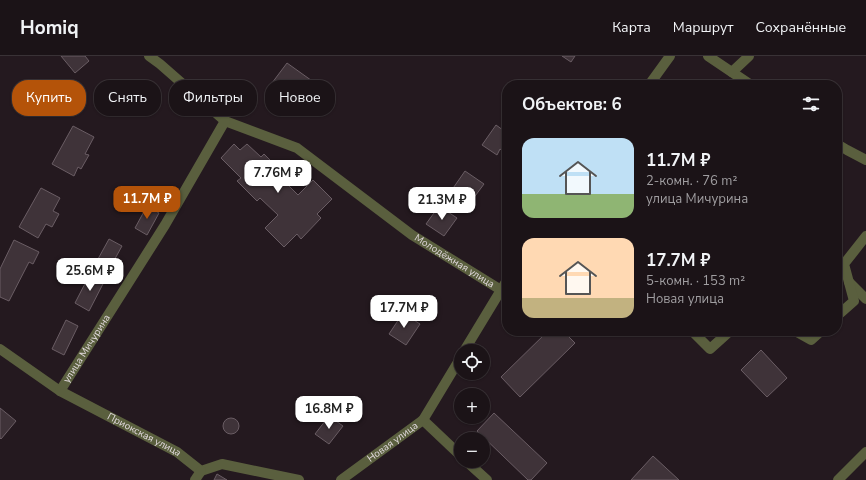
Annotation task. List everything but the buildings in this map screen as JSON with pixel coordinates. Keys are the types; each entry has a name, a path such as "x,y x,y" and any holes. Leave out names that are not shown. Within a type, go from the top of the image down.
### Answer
{"street":[{"path":"149,56 225,121"},
{"path":"653,80 670,56"},
{"path":"708,56 744,80"},
{"path":"732,72 749,56"},
{"name":"Молодёжная улица","path":"225,121 297,148 412,235 501,290"},
{"name":"улица Мичурина","path":"60,391 165,225 225,121"},
{"path":"842,147 866,160"},
{"path":"842,311 854,300 844,264 866,236"},
{"path":"849,282 866,299"},
{"path":"468,344 501,290"},
{"path":"697,336 710,349 724,336"},
{"path":"804,336 811,340 815,336"},
{"name":"Приокская улица","path":"0,349 60,391 177,452 201,471"},
{"name":"Новая улица","path":"341,480 423,420 454,369"},
{"path":"423,420 454,449"},
{"path":"838,480 866,452"},
{"path":"195,480 201,471 222,464 299,480"},
{"path":"474,468 487,480"}]}
